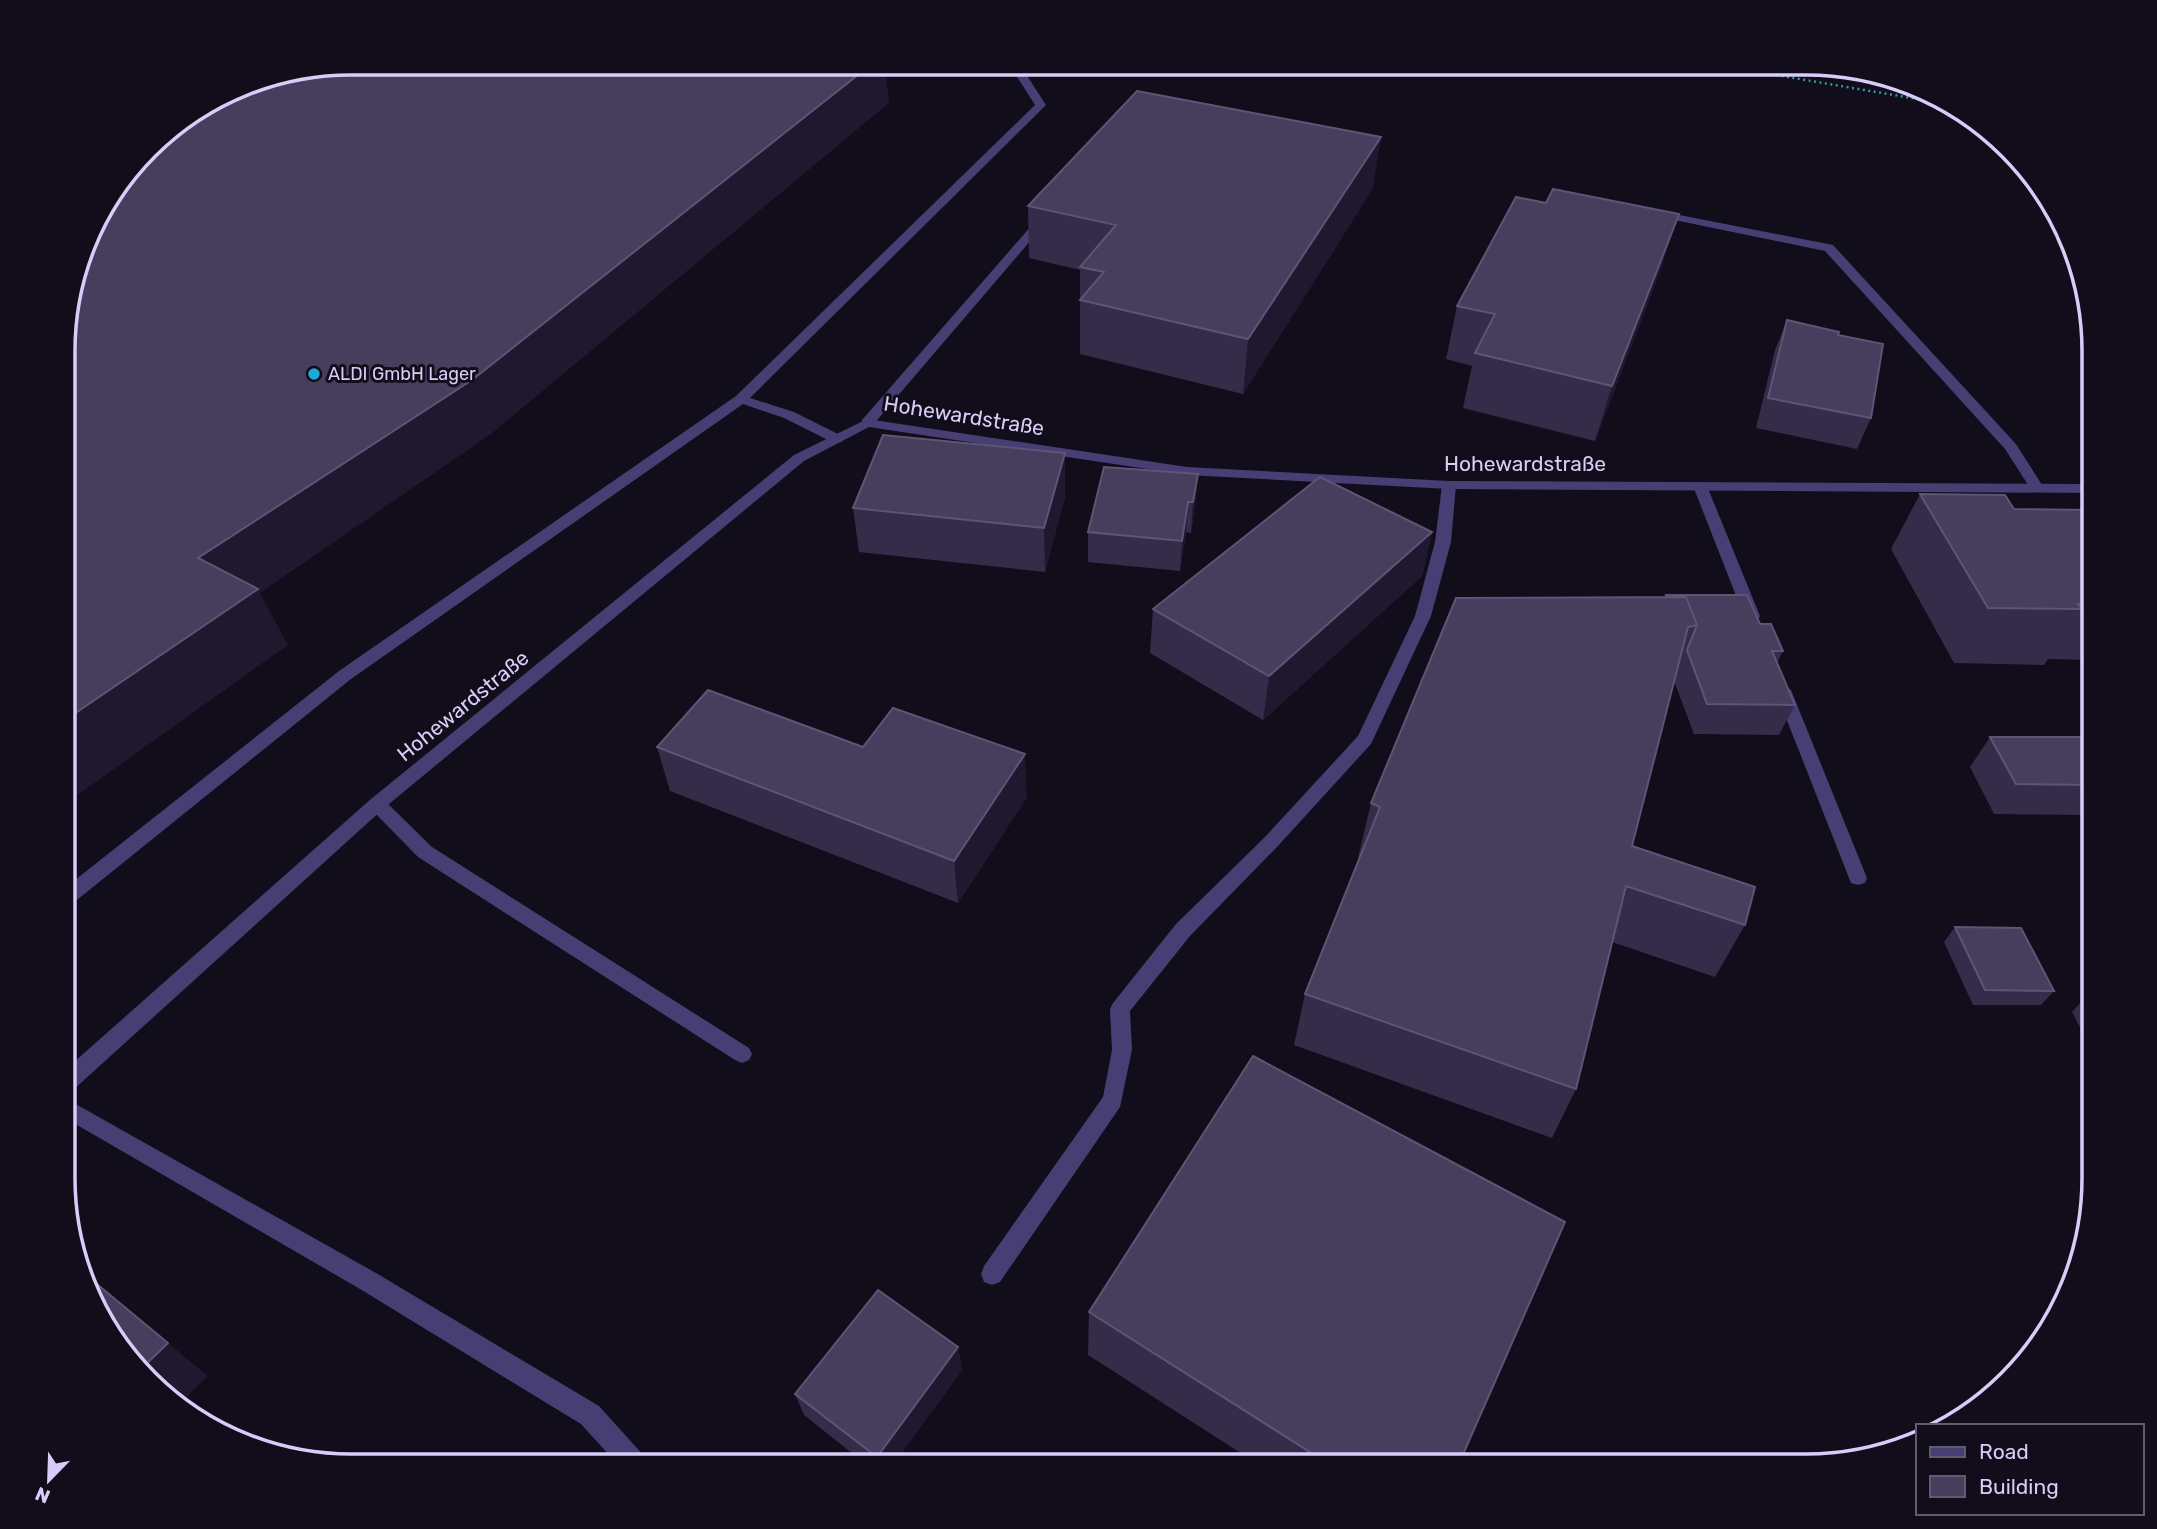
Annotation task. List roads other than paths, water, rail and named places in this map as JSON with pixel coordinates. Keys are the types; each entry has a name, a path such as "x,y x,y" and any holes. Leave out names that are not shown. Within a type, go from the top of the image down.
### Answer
{"street":[{"path":"75,891 345,675 741,399 1041,105 1021,75"},
{"path":"1639,210 1829,248 2011,447 2037,488"},
{"path":"867,423 1051,211"},
{"path":"741,399 789,415 837,439"},
{"name":"Hohewardstraße","path":"75,1075 377,804 799,458 867,423 1187,471 1449,485 2082,489"},
{"path":"992,1273 1113,1100 1122,1050 1120,1009 1183,930 1271,842 1365,740 1423,617 1443,542 1449,485"},
{"path":"1700,486 1759,631"},
{"path":"1779,680 1858,878"},
{"path":"377,804 425,852 742,1054"},
{"path":"75,1113 368,1281 590,1415 626,1454"}],"place":[{"name":"ALDI GmbH Lager","path":"314,374"}]}
